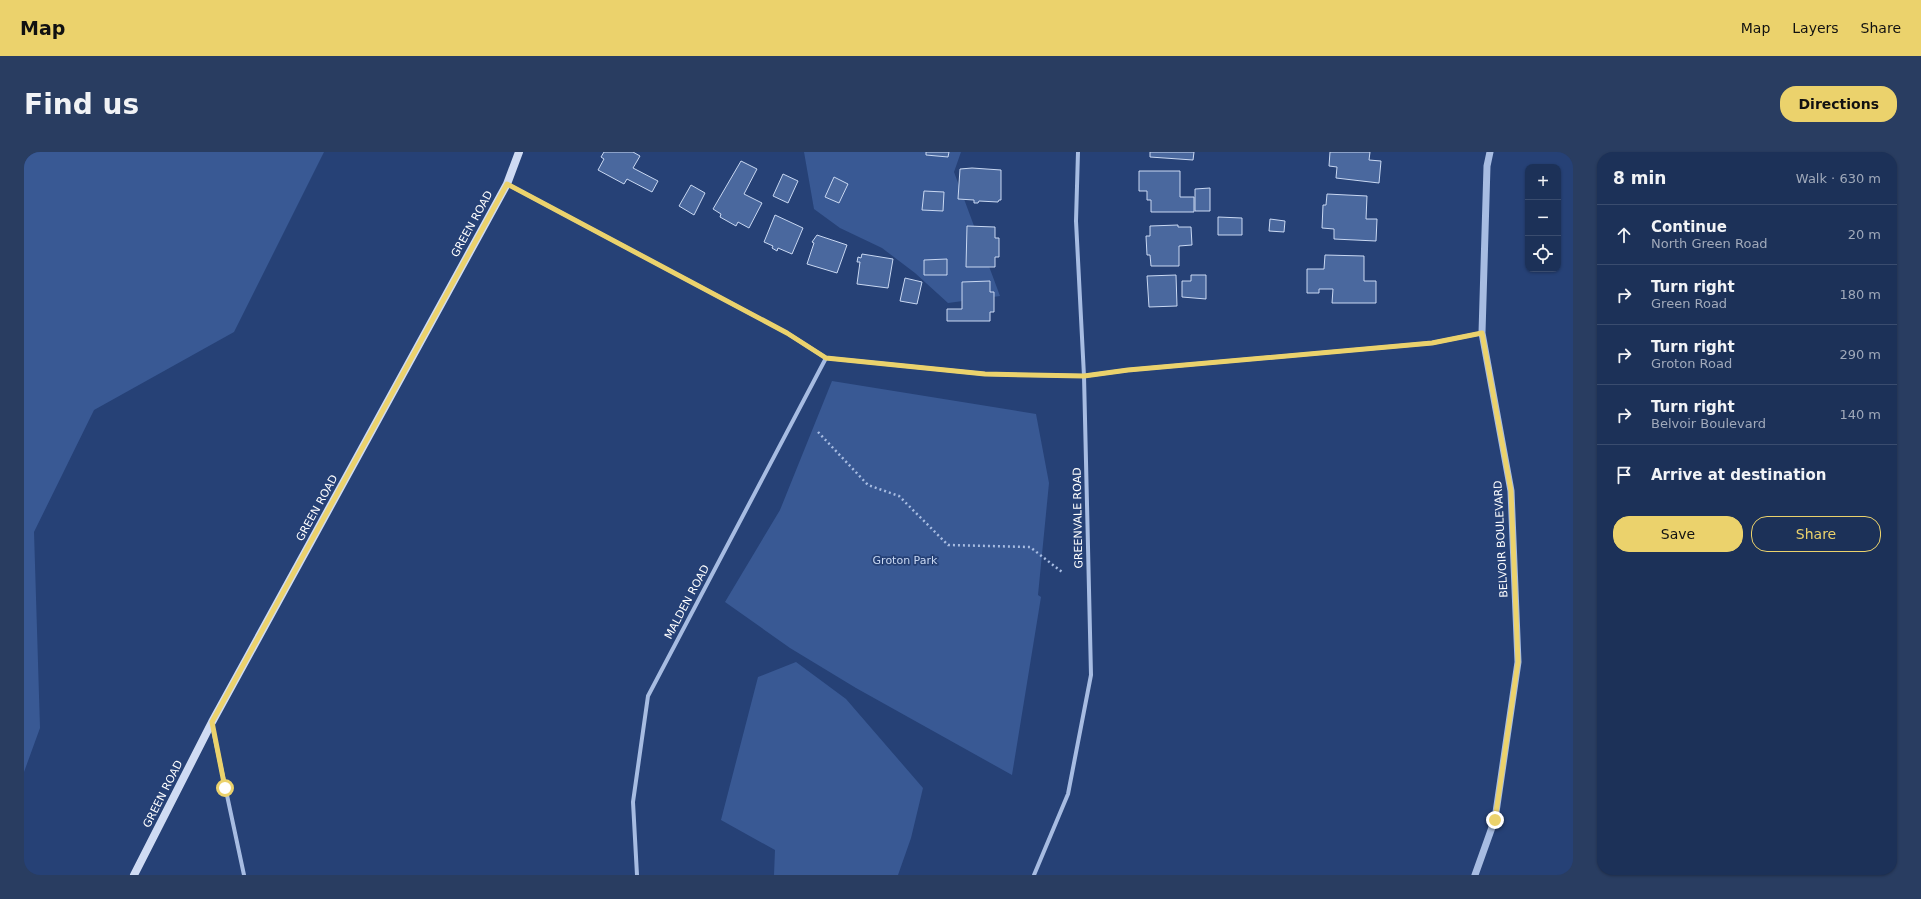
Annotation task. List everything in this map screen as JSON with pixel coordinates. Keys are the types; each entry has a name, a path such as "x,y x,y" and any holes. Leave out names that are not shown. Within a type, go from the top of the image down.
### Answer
{"main road":[{"name":"GREEN ROAD","path":"134,875 212,722 507,184 518,152"}],"street":[{"name":"GREENVALE ROAD","path":"1034,875 1068,794 1091,676 1084,376 1076,221 1078,152"},
{"name":"BELVOIR BOULEVARD","path":"1474,875 1495,820 1518,662 1511,491 1482,333 1487,166 1490,152"},
{"path":"507,184 787,333 826,358 985,374 1084,376 1128,370 1432,343 1482,333"},
{"name":"MALDEN ROAD","path":"637,875 633,802 648,696 826,358"},
{"path":"212,722 244,875"}],"path":[{"path":"818,432 868,485 899,496 948,546 1030,547 1062,572"}],"green space":[{"path":"24,152 324,152 234,332 94,410 34,532 40,728 24,772"},
{"path":"804,152 961,152 954,172 1000,296 948,303 915,273 882,248 840,228 814,209"},
{"name":"Groton Park","path":"832,381 1036,414 1049,483 1038,595 1041,597 1012,775 856,688 790,648 725,602 780,510"},
{"path":"796,662 846,699 923,788 911,838 898,875 774,875 775,850 721,820 758,677"}],"building":[{"path":"604,152 633,152 640,156 633,168 658,181 652,192 627,179 624,184 598,170 604,159 601,157"},
{"path":"926,152 949,152 948,157 926,155"},
{"path":"1150,152 1194,152 1193,160 1150,157"},
{"path":"1330,152 1370,152 1369,160 1381,161 1379,183 1336,178 1337,167 1329,166"},
{"path":"741,161 757,169 744,194 762,203 749,228 738,222 736,226 720,217 721,214 713,209"},
{"path":"972,168 1001,170 1001,200 998,202 979,201 978,203 974,203 974,200 958,199 960,169"},
{"path":"1139,171 1180,171 1180,197 1194,197 1194,212 1151,212 1151,200 1147,200 1147,191 1139,191"},
{"path":"783,174 798,181 788,203 773,196"},
{"path":"834,177 848,184 839,203 825,197"},
{"path":"691,185 705,193 694,215 679,206"},
{"path":"1210,188 1210,211 1195,211 1195,189"},
{"path":"924,191 944,192 943,211 922,210"},
{"path":"1327,194 1367,196 1366,219 1377,219 1376,241 1334,239 1334,229 1322,228 1323,205 1326,205"},
{"path":"775,215 803,228 792,254 778,248 777,251 772,248 773,246 764,242"},
{"path":"1218,217 1242,218 1242,235 1218,235"},
{"path":"1270,219 1285,221 1284,232 1269,231"},
{"path":"1178,225 1178,227 1191,227 1192,245 1179,246 1179,266 1151,266 1150,255 1147,255 1146,236 1150,236 1150,226"},
{"path":"967,226 995,227 995,238 999,238 999,257 995,257 995,267 966,267"},
{"path":"817,235 847,245 837,273 807,264 814,243 812,242"},
{"path":"862,254 893,259 888,288 857,284 860,262 857,262 858,257 861,258"},
{"path":"1325,255 1364,256 1364,281 1376,281 1376,303 1332,303 1333,289 1319,289 1319,293 1307,293 1307,269 1324,269"},
{"path":"947,259 947,275 924,275 924,260"},
{"path":"1176,275 1177,306 1149,307 1147,276"},
{"path":"1191,275 1206,275 1206,299 1182,297 1182,281 1191,281"},
{"path":"905,278 922,282 917,304 900,301"},
{"path":"990,281 990,292 994,292 994,312 990,312 990,321 947,321 947,309 962,309 962,282"}],"route":[{"path":"225,788 212,722 507,184 787,333 826,358 985,374 1084,376 1128,370 1432,343 1482,333 1511,491 1518,662 1495,820"}]}
